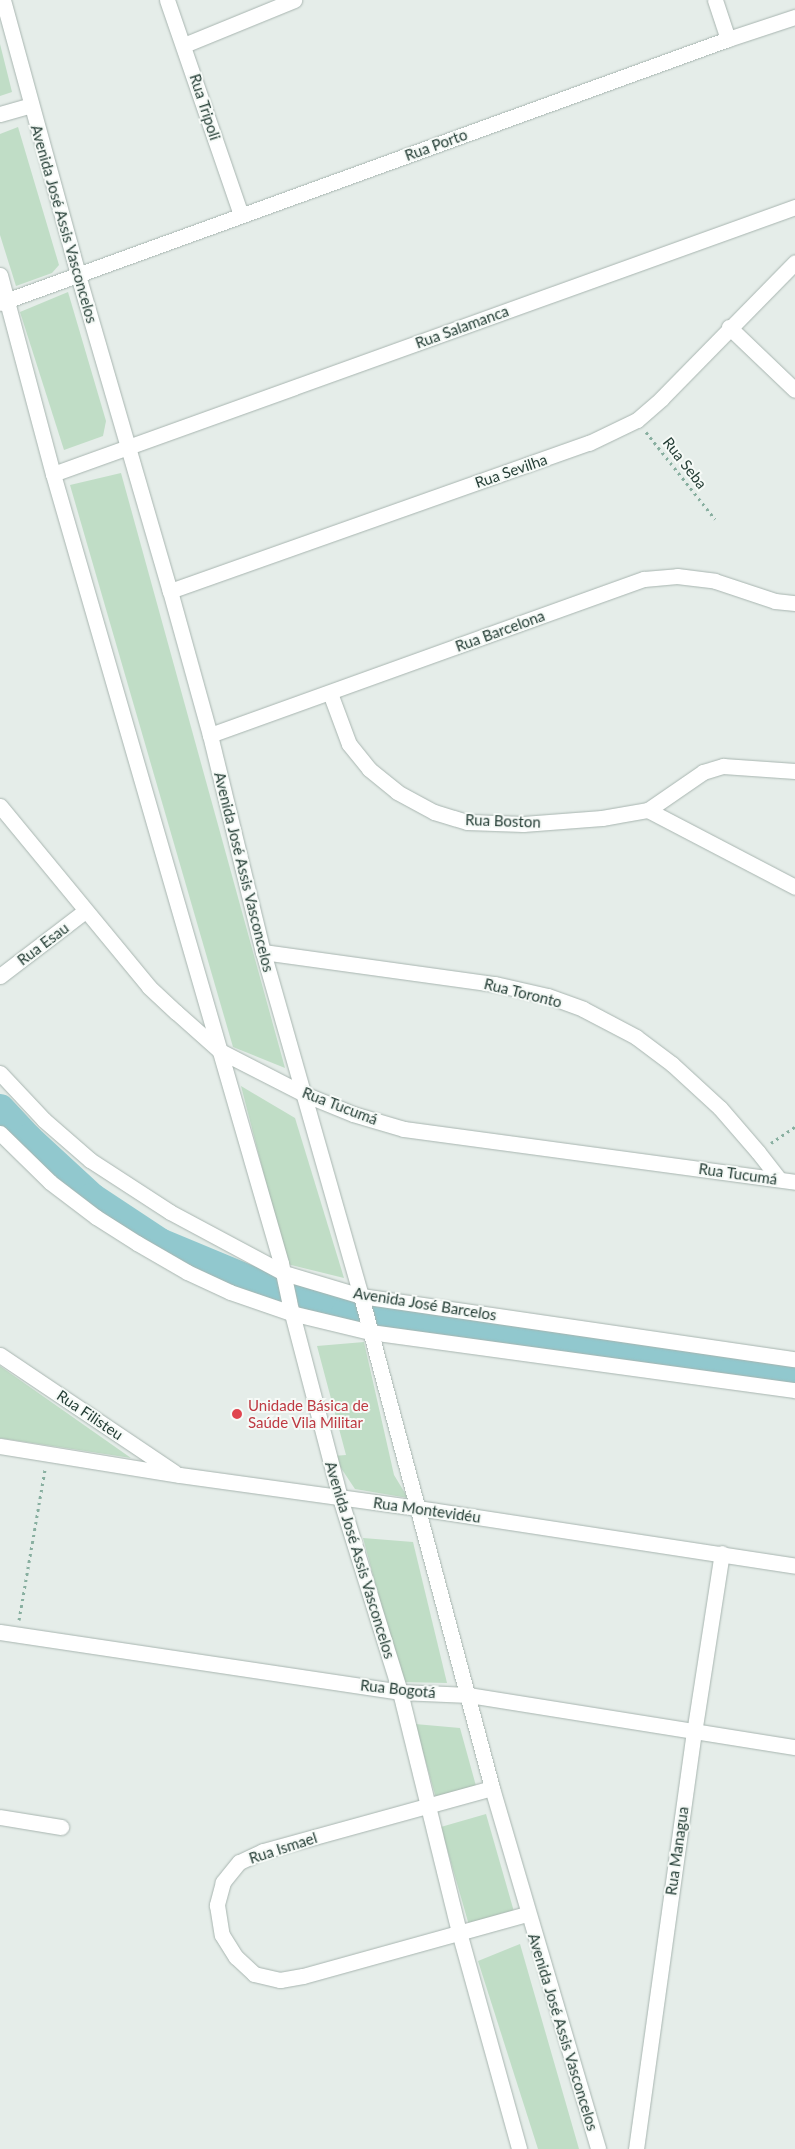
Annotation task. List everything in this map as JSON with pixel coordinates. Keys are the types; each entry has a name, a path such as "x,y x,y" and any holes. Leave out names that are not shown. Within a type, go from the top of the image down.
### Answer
{"street":[{"name":"Avenida José Assis Vasconcelos","path":"3,0 78,275 210,735 263,952 362,1299 469,1695 492,1788 598,2149"},
{"name":"Rua Tripoli","path":"167,0 241,215"},
{"path":"184,45 294,0"},
{"path":"715,0 728,39"},
{"name":"Rua Porto","path":"4,305 78,275 241,215 728,39 795,17"},
{"path":"0,114 31,105"},
{"name":"Rua Salamanca","path":"129,448 795,207"},
{"name":"Rua Sevilha","path":"170,591 589,444 637,420 662,398 729,326 795,262"},
{"path":"0,275 4,305 285,1280"},
{"path":"729,326 795,390"},
{"path":"53,474 129,448"},
{"name":"Rua Barcelona","path":"210,735 644,579 677,576 715,581 774,601 795,603"},
{"name":"Rua Boston","path":"330,693 349,744 369,769 398,792 434,812 467,822 522,824 602,818 648,810 702,772 723,766 795,772"},
{"name":"Rua Tucumá","path":"0,806 149,987 220,1051 304,1094 353,1114 404,1129 778,1178 795,1182"},
{"path":"648,810 795,887"},
{"name":"Rua Esau","path":"0,976 85,911"},
{"name":"Rua Toronto","path":"263,952 495,984 548,996 583,1010 636,1036 672,1064 720,1108 778,1178"},
{"name":"Avenida José Barcelos","path":"0,1073 44,1120 90,1160 170,1212 285,1280 362,1299 795,1359"},
{"path":"0,1134 50,1182 96,1216 137,1243 188,1272 230,1292 369,1326 795,1390"},
{"name":"Avenida José Assis Vasconcelos","path":"285,1280 290,1307 340,1498 400,1692 459,1932 519,2149"},
{"name":"Rua Filisteu","path":"0,1355 180,1475"},
{"name":"Rua Montevidéu","path":"0,1446 180,1475 722,1553 795,1566"},
{"name":"Rua Managua","path":"636,2149 694,1732 722,1553"},
{"name":"Rua Bogotá","path":"0,1632 400,1692 469,1695 795,1747"},
{"path":"427,1807 492,1788"},
{"name":"Rua Ismael","path":"427,1807 263,1851 239,1862 223,1882 217,1904 222,1935 236,1957 254,1974 280,1980 303,1976 459,1932"},
{"path":"0,1818 61,1827"},
{"name":"Avenida José Assis Vasconcelos","path":"459,1932 528,1914"}],"path":[{"name":"Rua Seba","path":"637,420 715,519"},
{"path":"758,1152 795,1127"},
{"path":"17,1634 48,1453"}],"green space":[{"path":"0,44 12,92 0,96"},
{"path":"18,127 59,265 52,273 16,286 0,235 0,134"},
{"path":"68,292 106,421 103,436 64,450 20,312"},
{"path":"121,473 285,1068 233,1047 70,485"},
{"path":"241,1086 295,1118 344,1278 287,1264"},
{"path":"364,1342 394,1475 408,1498 355,1489 333,1456 346,1455 317,1346"},
{"path":"0,1366 131,1458 0,1438"},
{"path":"363,1538 413,1542 447,1683 402,1682"},
{"path":"415,1724 460,1728 476,1786 436,1798"},
{"path":"486,1814 514,1910 468,1923 441,1827"},
{"path":"520,1944 579,2149 538,2149 478,1961"}],"waterway":[{"path":"0,1109 28,1139 92,1198 160,1243 299,1301 346,1314 795,1379"}],"place":[{"name":"Unidade Básica de Saúde Vila Militar","path":"237,1414"}]}
